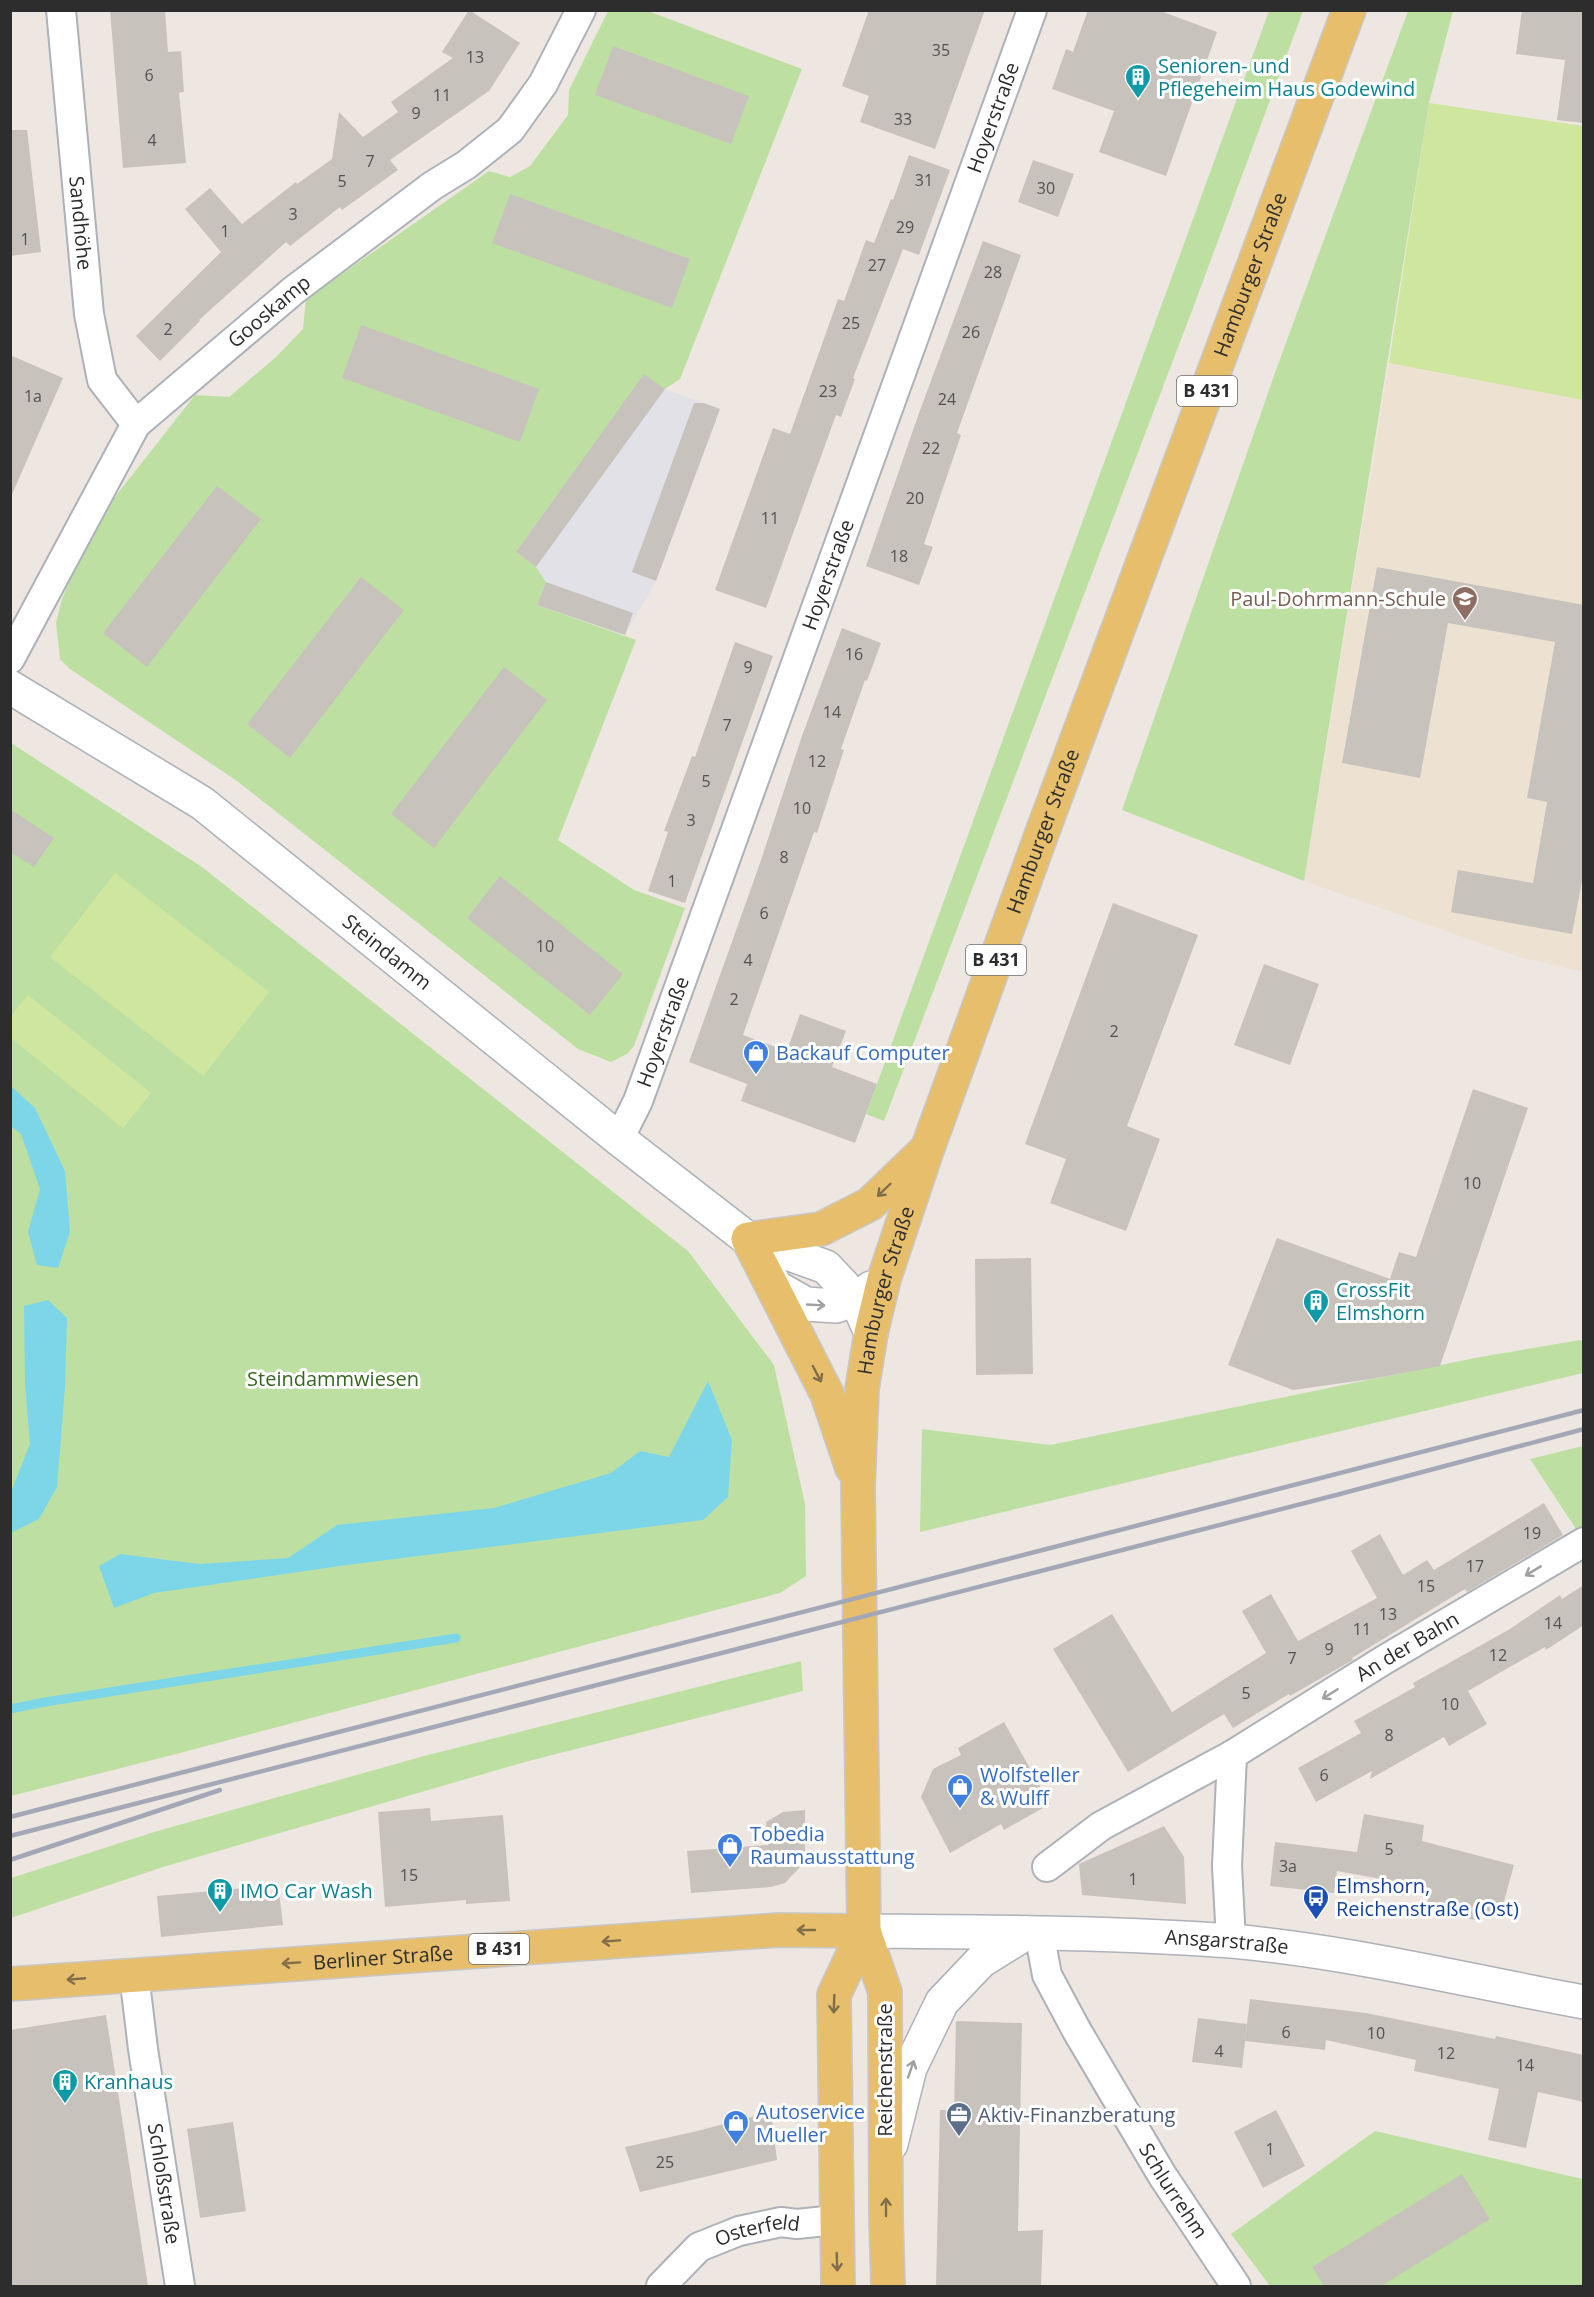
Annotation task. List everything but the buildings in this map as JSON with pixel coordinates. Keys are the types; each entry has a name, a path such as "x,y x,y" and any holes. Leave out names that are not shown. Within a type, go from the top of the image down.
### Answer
{"main road":[{"name":"Hamburger Straße","path":"864,1931 858,1487 862,1389 871,1333 884,1280 927,1150 1069,760 1348,10"},
{"path":"858,1487 827,1394 748,1239 821,1229 870,1204 927,1150"},
{"name":"Berliner Straße","path":"10,1984 780,1930 864,1931"},
{"name":"Reichenstraße","path":"864,1931 885,1992 888,2286"},
{"name":"B 431","path":"837,2286 834,1995 864,1931"}],"street":[{"name":"Sandhöhe","path":"61,10 89,314 102,380 136,424"},
{"name":"Gooskamp","path":"10,658 136,424 294,290 432,186 466,165 510,130 543,84 581,10"},
{"name":"Hoyerstraße","path":"619,1139 638,1101 1032,10"},
{"name":"Steindamm","path":"10,687 202,803 619,1139 748,1239 776,1287 806,1304 836,1306 856,1299 884,1280"},
{"path":"856,1299 871,1333"},
{"name":"An der Bahn","path":"1047,1866 1101,1826 1232,1755 1384,1660 1584,1542"},
{"path":"1231,1941 1227,1866 1232,1755"},
{"name":"Ansgarstraße","path":"864,1931 1033,1932 1231,1941 1312,1951 1584,2002"},
{"path":"886,2166 910,2068 942,2002 981,1961 1033,1932"},
{"name":"Schlurrehm","path":"1033,1932 1047,1975 1077,2031 1162,2175 1236,2286"},
{"name":"Schloßstraße","path":"134,1974 143,2049 180,2286"},
{"name":"Osterfeld","path":"661,2286 699,2247 729,2235 781,2222 797,2224 835,2220"}],"shaded area":[{"name":"Paul-Dohrmann-Schule","path":"1429,103 1583,126 1583,972 1519,957 1304,881"},
{"path":"644,374 665,389 720,409 656,581 625,635 537,605 516,552"}],"green space":[{"path":"608,11 648,11 802,69 680,379 665,389 644,375 516,552 536,567 546,582 537,605 636,640 558,840 634,890 685,908 634,1046 627,1054 611,1062 578,1049 237,781 70,669 60,659 56,623 62,599 93,525 195,395 229,397 276,357 303,329 306,299 489,171 510,177 530,166 568,115 569,90"},
{"path":"1269,11 1303,11 1196,300 884,1121 866,1114"},
{"path":"1408,11 1453,11 1429,103 1304,881 1122,810 1276,370"},
{"path":"1429,103 1583,126 1583,400 1389,363"},
{"name":"Steindammwiesen","path":"11,743 202,867 688,1251 774,1365 805,1504 806,1576 780,1593 11,1796"},
{"path":"115,873 269,992 203,1076 50,957"},
{"path":"28,995 151,1093 123,1128 11,1038 11,1016"},
{"path":"1580,1340 1583,1342 1583,1373 920,1532 922,1429 1050,1445 1480,1357"},
{"path":"1583,1446 1583,1528 1578,1532 1530,1459"},
{"path":"801,1661 803,1691 525,1762 163,1867 11,1918 11,1878 154,1832 424,1756"},
{"path":"1375,2131 1583,2179 1583,2286 1270,2286 1231,2234"}],"water":[{"path":"11,1086 35,1108 65,1171 70,1232 58,1268 37,1265 28,1232 40,1189 21,1134 11,1126"},
{"path":"48,1300 67,1318 65,1387 57,1487 39,1519 11,1533 11,1492 30,1444 25,1384 24,1306"},
{"path":"708,1381 732,1440 728,1497 703,1520 347,1565 154,1593 114,1608 99,1566 120,1554 200,1564 288,1558 337,1525 494,1508 611,1473 640,1451 669,1457"}],"waterway":[{"path":"10,1709 456,1638"}],"railway":[{"path":"10,1817 1584,1410"},
{"path":"10,1836 1340,1494 1584,1429"},
{"path":"10,1860 220,1790"}],"place":[{"name":"Senioren- und Pflegeheim Haus Godewind","path":"1138,100"},
{"name":"Paul-Dohrmann-Schule","path":"1465,622"},
{"name":"Backauf Computer","path":"756,1076"},
{"name":"CrossFit Elmshorn","path":"1316,1325"},
{"name":"Wolfsteller & Wulff","path":"960,1810"},
{"name":"Tobedia Raumausstattung","path":"730,1869"},
{"name":"IMO Car Wash","path":"220,1914"},
{"name":"Elmshorn, Reichenstraße (Ost)","path":"1316,1921"},
{"name":"Kranhaus","path":"65,2105"},
{"name":"Aktiv-Finanzberatung","path":"959,2138"},
{"name":"Autoservice Mueller","path":"736,2146"}]}
